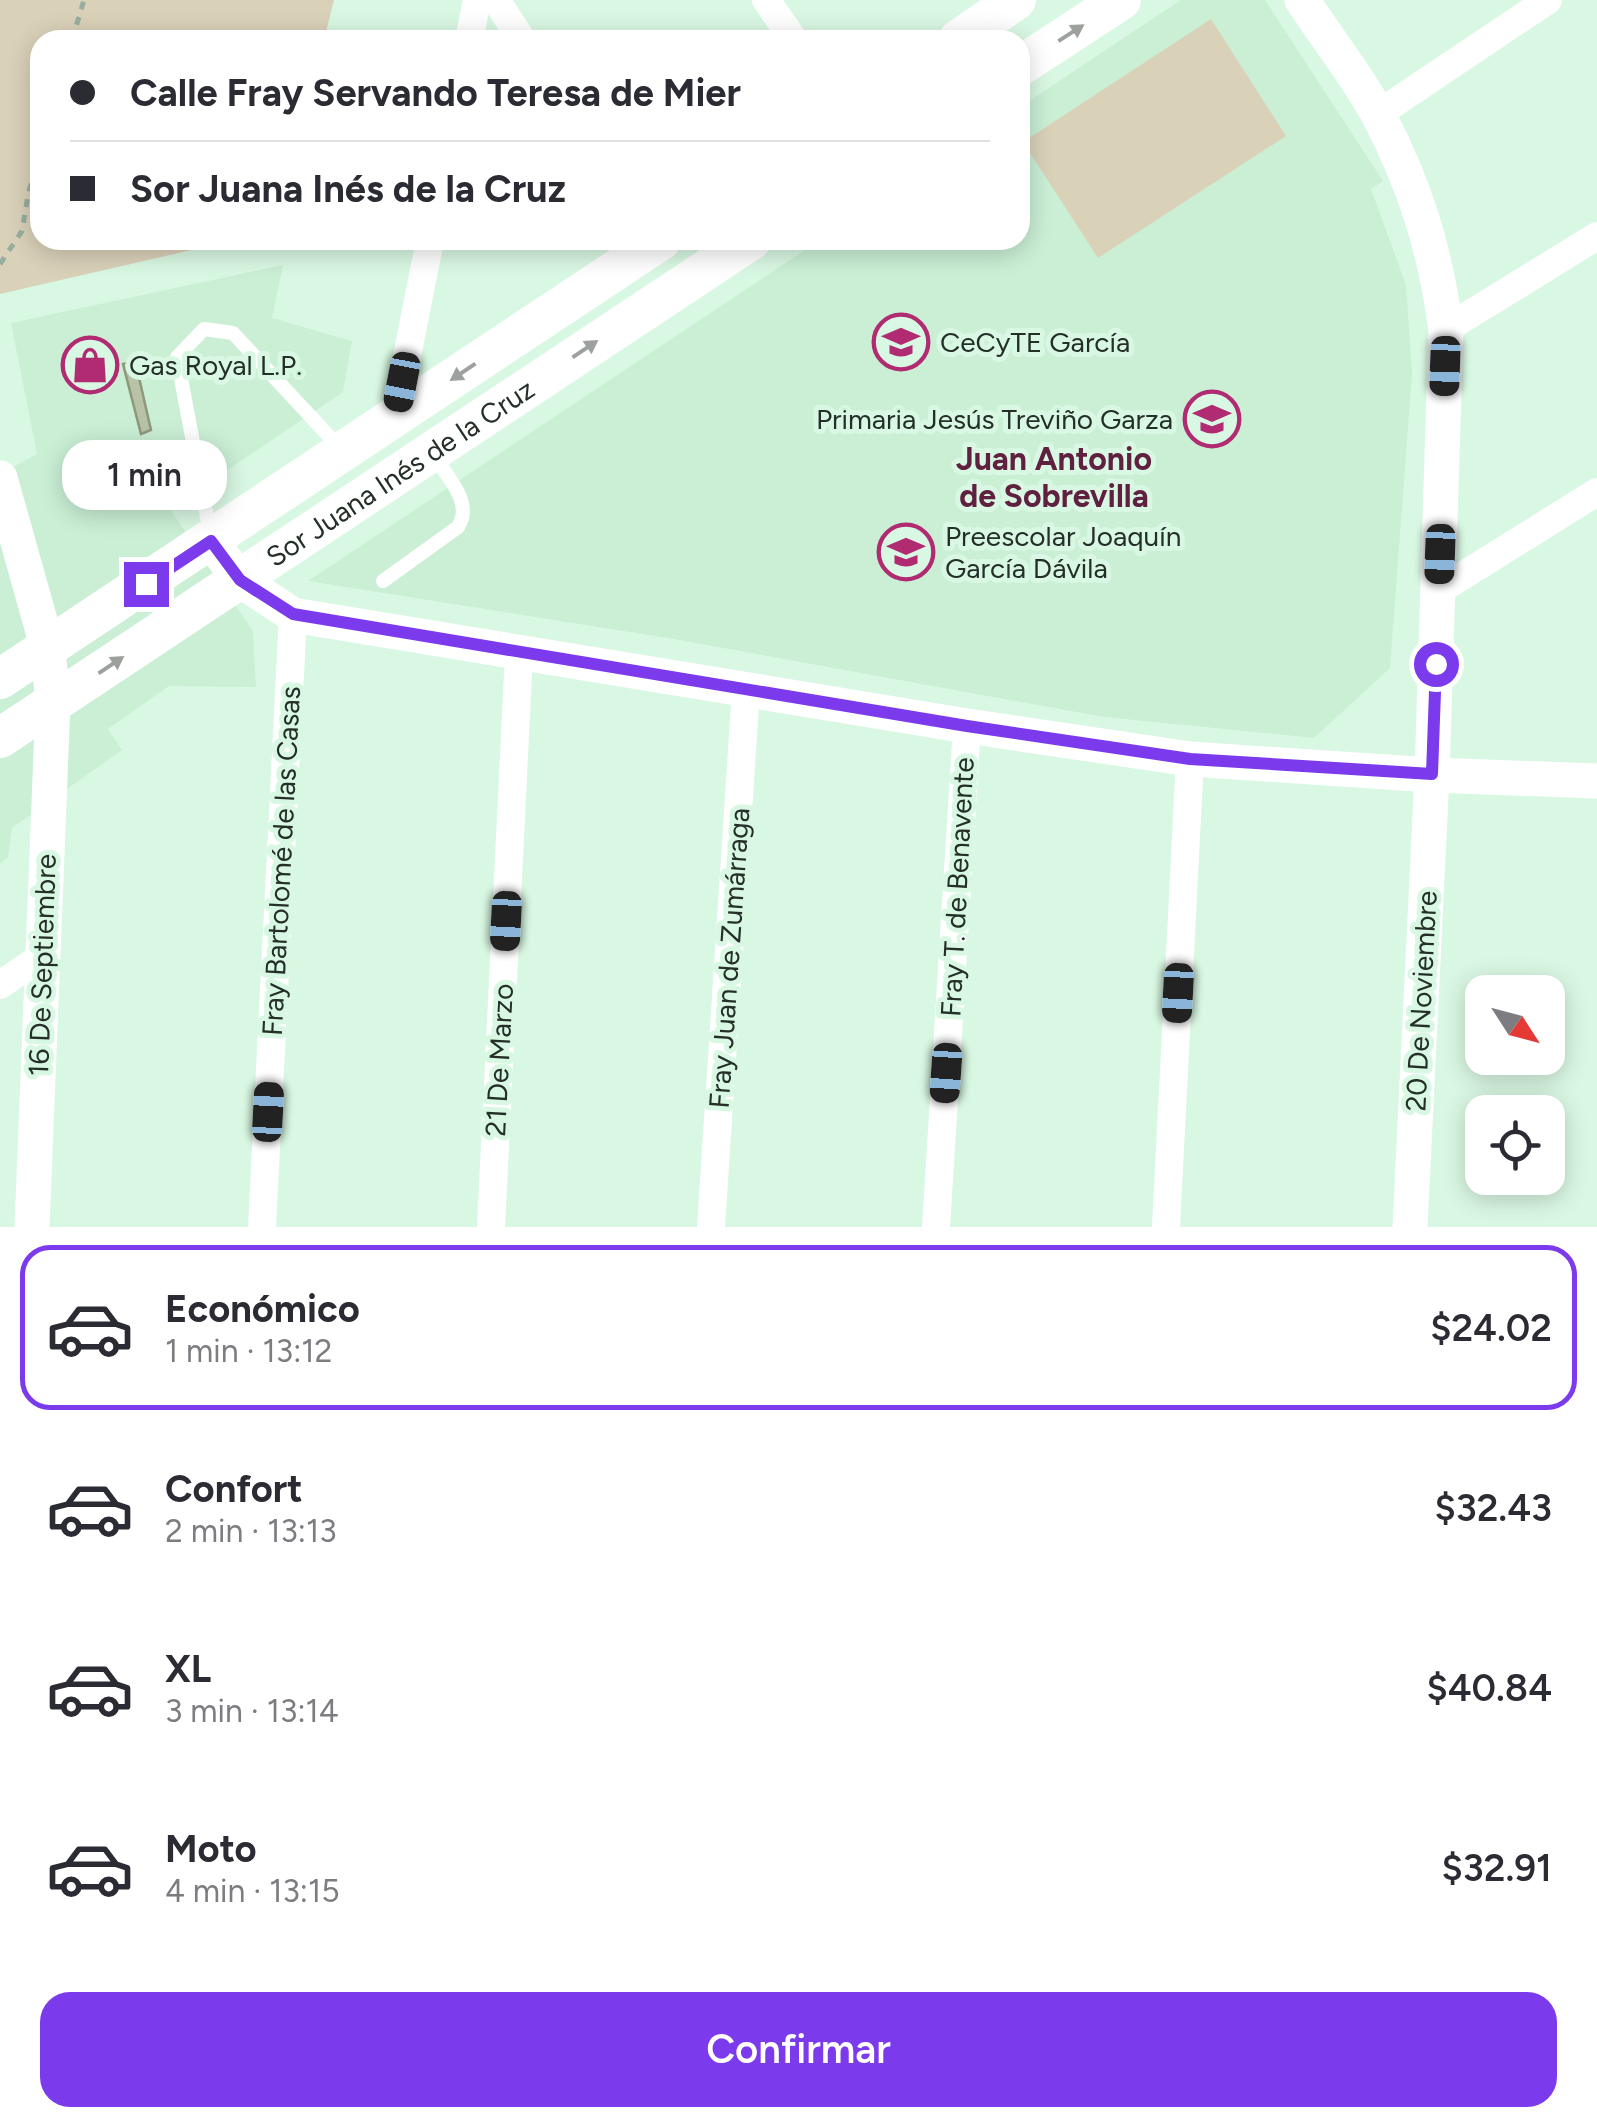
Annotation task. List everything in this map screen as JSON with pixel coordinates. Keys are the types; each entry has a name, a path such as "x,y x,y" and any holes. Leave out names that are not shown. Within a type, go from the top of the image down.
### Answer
{"main road":[{"path":"972,30 1016,0"},
{"path":"1030,59 1121,0"},
{"name":"Sor Juana Inés de la Cruz","path":"0,679 643,250"},
{"name":"Sor Juana Inés de la Cruz","path":"0,738 736,250"}],"street":[{"path":"471,30 476,0"},
{"path":"496,0 516,30"},
{"path":"766,0 787,30"},
{"name":"20 De Noviembre","path":"1302,0 1378,114 1410,183 1431,243 1446,329 1432,774 1410,1227"},
{"path":"1378,114 1548,0"},
{"path":"1446,329 1597,236"},
{"path":"395,417 428,250"},
{"name":"16 De Septiembre","path":"0,478 48,649 53,704 32,1227"},
{"path":"1438,591 1597,492"},
{"path":"211,541 240,580 293,614 967,726 1190,759 1597,781"},
{"name":"Fray Bartolomé de las Casas","path":"262,1227 293,614"},
{"name":"21 De Marzo","path":"490,1227 519,653"},
{"name":"Fray Juan de Zumárraga","path":"711,1227 746,689"},
{"name":"Fray T. de Benavente","path":"936,1227 967,726"},
{"path":"1166,1227 1190,759"},
{"path":"0,984 41,956"}],"lane":[{"path":"211,541 177,358 204,329 233,333 344,452"},
{"path":"383,582 458,527 465,516 464,503 431,452"}],"path":[{"path":"75,30 84,0"},
{"path":"0,264 22,231 30,188"}],"shaded area":[{"path":"0,0 334,0 326,30 30,30 30,250 191,250 0,294"},
{"path":"1181,0 1265,0 1383,181 1371,189 1406,285 1412,374 1390,668 1314,738 1104,717 674,639 308,581 805,250 1030,250 1030,100"},
{"path":"1211,19 1286,136 1098,258 1030,153 1030,137"},
{"path":"283,265 272,318 352,341 343,392 170,509 253,631 256,687 169,686 108,729 122,750 12,828 8,858 0,863 0,474 37,454 11,323"}],"building":[{"path":"135,360 151,430 141,434 123,364"},
{"path":"161,470 163,489 138,494 135,473"}],"place":[{"name":"CeCyTE García","path":"901,342"},
{"name":"Gas Royal L.P.","path":"90,365"},
{"name":"Primaria Jesús Treviño Garza","path":"1212,419"},
{"name":"Preescolar Joaquín García Dávila","path":"906,552"}],"district":[{"name":"Juan Antonio de Sobrevilla","path":"1054,478"}],"route":[{"path":"146,584 211,541 240,580 293,614 1153,754 1363,770 1432,774 1436,664"}]}
